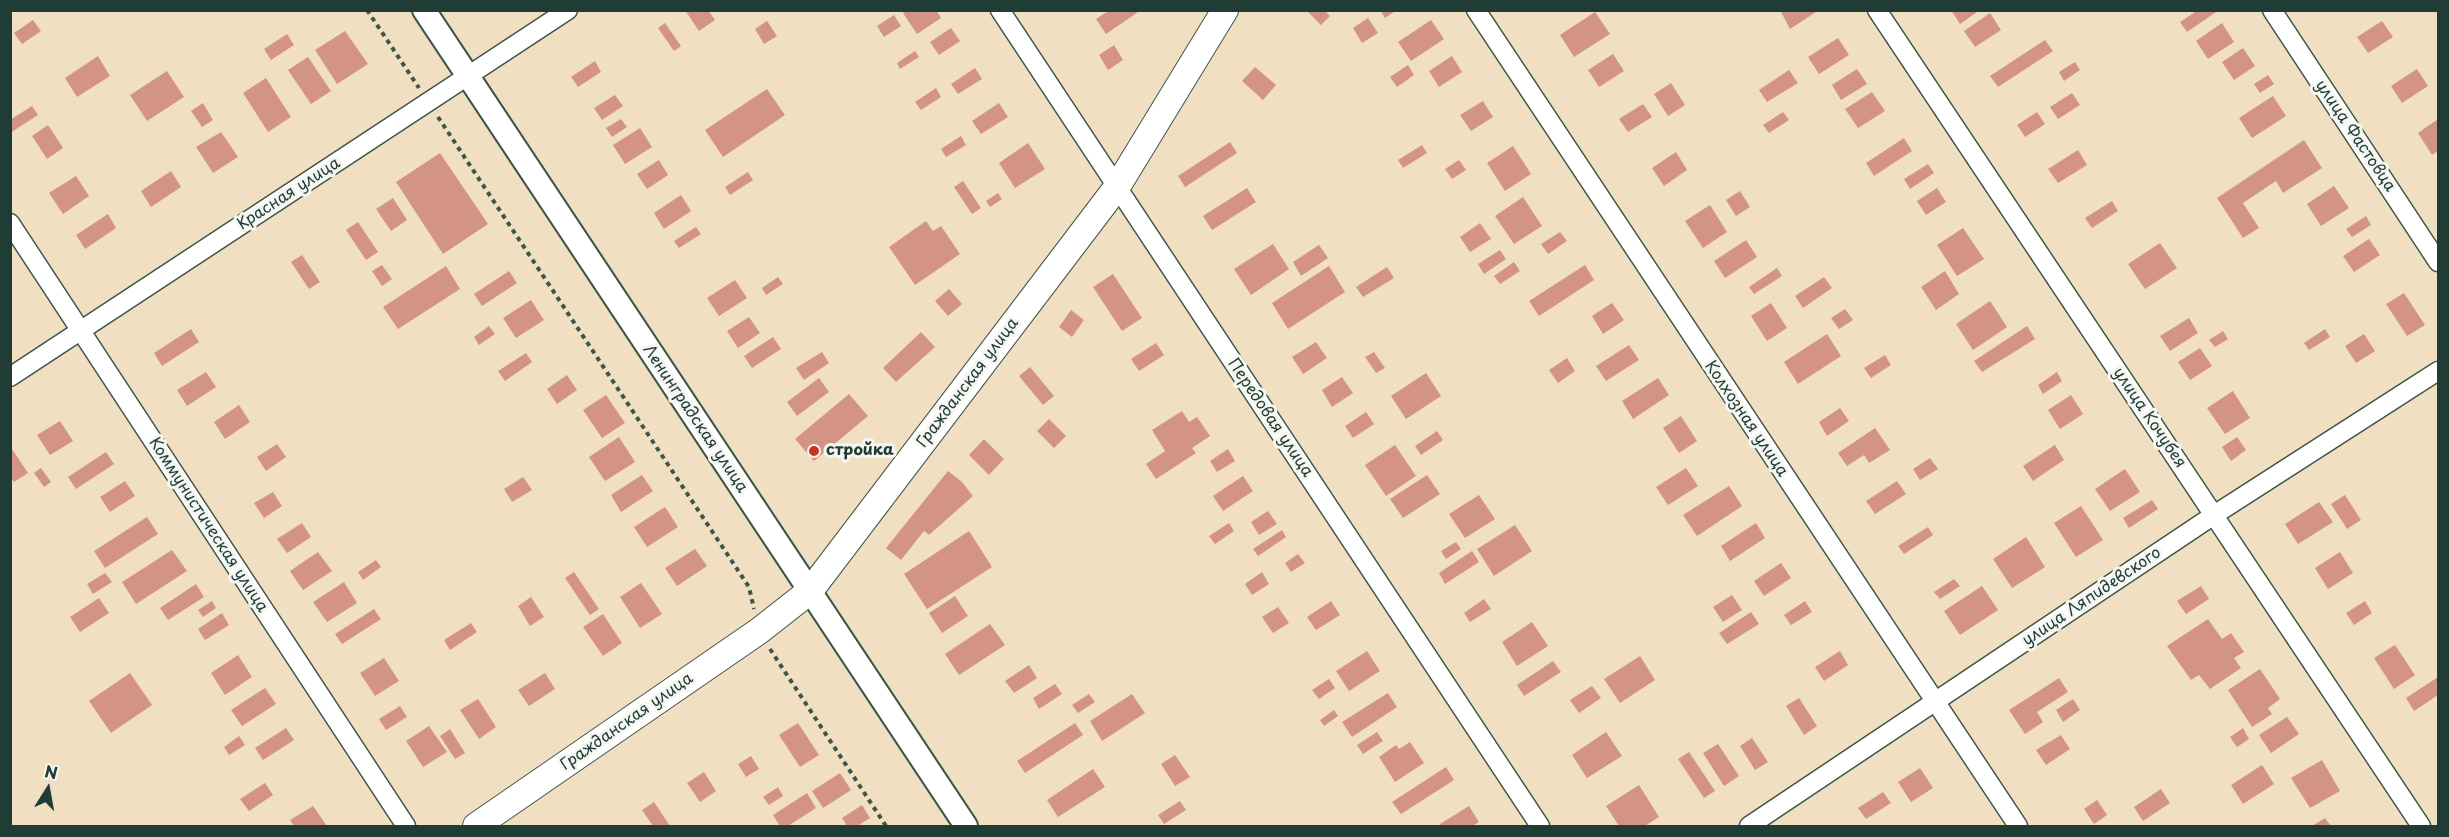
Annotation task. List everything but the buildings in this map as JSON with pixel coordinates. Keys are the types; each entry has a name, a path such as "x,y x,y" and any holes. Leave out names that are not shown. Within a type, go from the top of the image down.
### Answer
{"main road":[{"name":"Гражданская улица","path":"476,826 759,631 810,591 1117,187 1225,10"}],"street":[{"name":"Ленинградская улица","path":"424,10 966,826"},
{"name":"Красная улица","path":"10,377 429,104 568,10"},
{"name":"Передовая улица","path":"1000,10 1540,826"},
{"name":"Колхозная улица","path":"1476,10 2018,826"},
{"name":"улица Кочубея","path":"1877,10 2421,826"},
{"name":"улица Фастовца","path":"2272,10 2439,262"},
{"name":"Коммунистическая улица","path":"10,223 406,826"},
{"name":"улица Ляпидевского","path":"1749,826 2214,515 2439,371"}],"path":[{"path":"367,10 749,587 759,631 886,826"}],"place":[{"name":"стройка","path":"814,451"}]}
